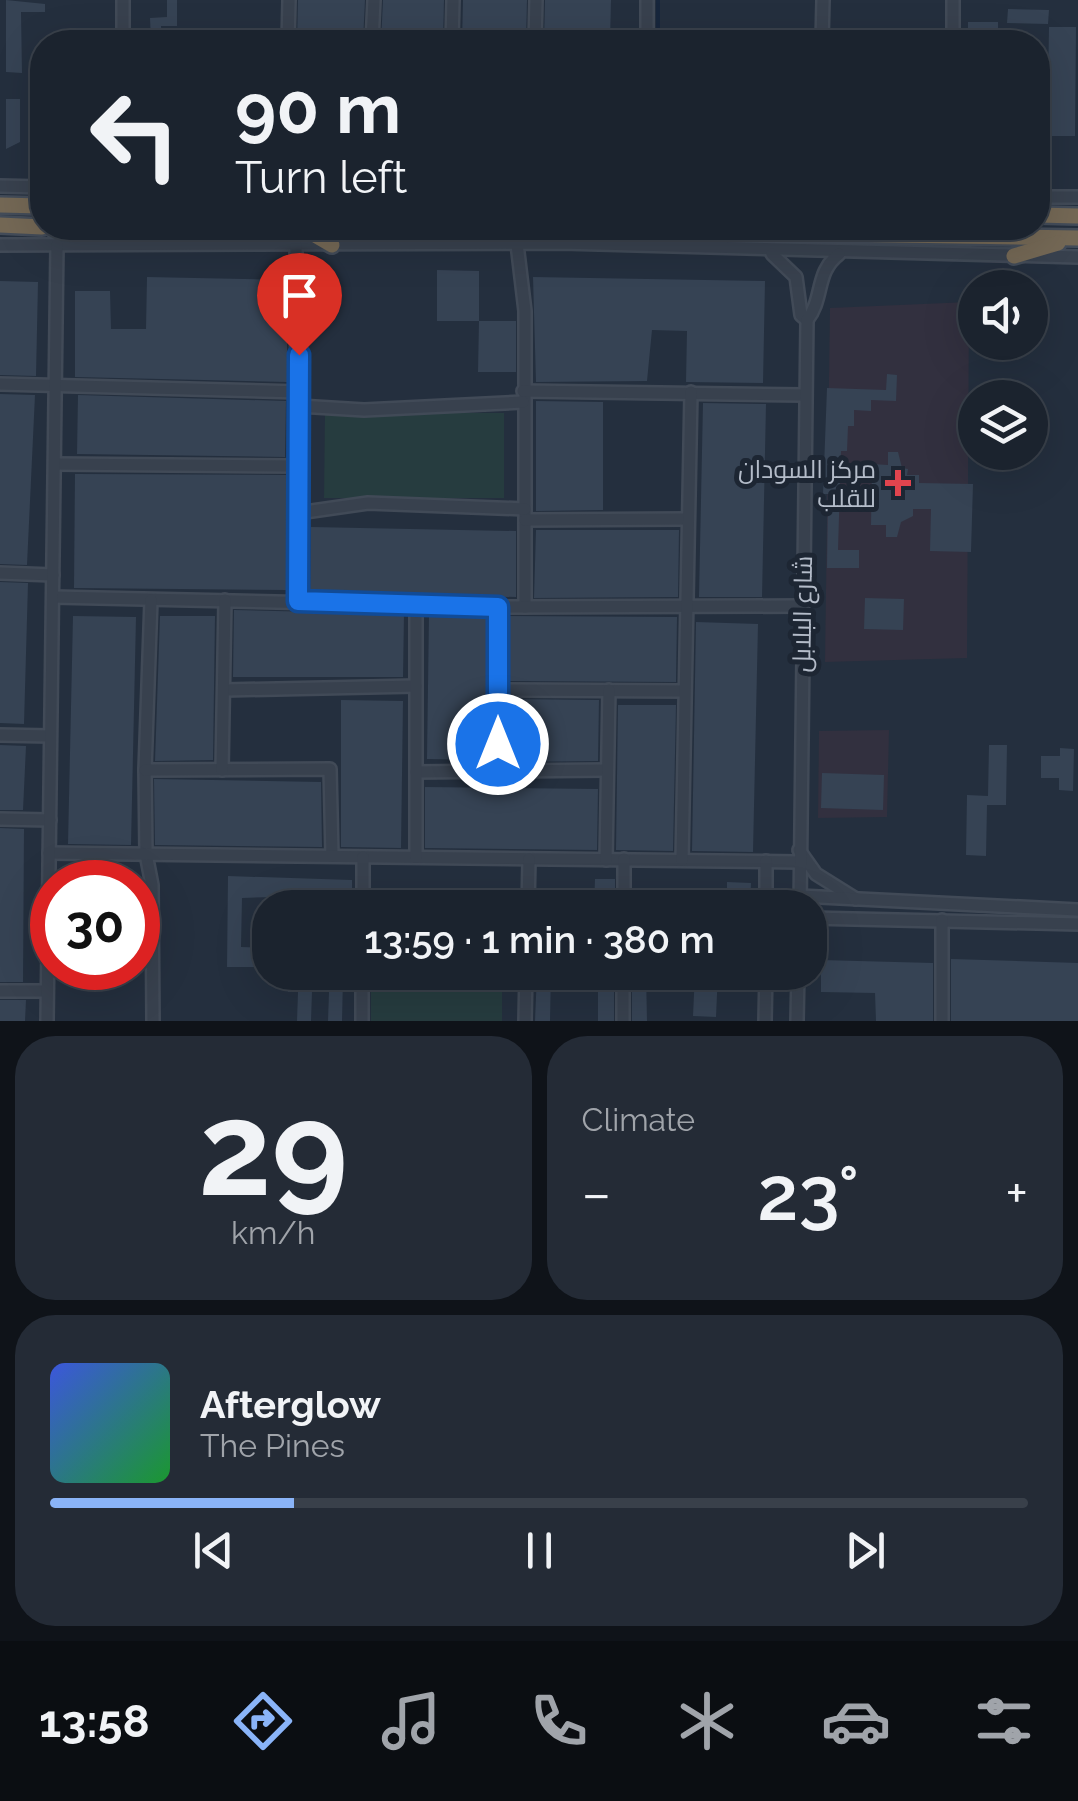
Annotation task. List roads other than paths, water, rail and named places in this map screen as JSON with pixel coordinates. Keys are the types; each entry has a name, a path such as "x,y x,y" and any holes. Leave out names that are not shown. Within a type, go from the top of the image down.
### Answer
{"highway":[{"path":"30,206 5,205 4,225 30,226"},
{"path":"1050,215 1078,216"},
{"path":"1050,238 1076,238"},
{"path":"1014,256 1076,238"},
{"path":"325,240 332,244"}],"street":[{"path":"122,0 123,30"},
{"path":"288,30 289,0"},
{"path":"373,30 374,0"},
{"path":"452,0 452,30"},
{"path":"535,30 536,0"},
{"path":"647,0 647,30"},
{"path":"822,30 823,0"},
{"path":"953,30 954,0"},
{"path":"0,186 30,187"},
{"path":"1050,196 1078,197"},
{"path":"517,244 525,311 525,606"},
{"path":"0,245 517,244 1078,257"},
{"path":"296,245 298,601"},
{"path":"46,1021 57,246"},
{"name":"شارع البلابل","path":"764,251 793,271 801,289 801,315 807,320"},
{"name":"شارع البلابل","path":"800,890 802,395 807,320 814,309 821,275 839,254"},
{"path":"0,384 299,392"},
{"path":"682,860 691,392"},
{"path":"299,406 364,410 523,397 691,392 802,395"},
{"path":"56,464 298,466"},
{"path":"298,513 368,502 525,515 686,519"},
{"path":"0,573 53,575"},
{"path":"53,597 498,607 802,606"},
{"path":"151,600 145,770 146,854 152,869 153,1021"},
{"path":"222,770 225,600"},
{"path":"416,605 416,857"},
{"path":"498,607 498,772"},
{"path":"224,690 416,686"},
{"path":"498,690 684,691"},
{"path":"606,860 609,690"},
{"path":"0,735 50,736"},
{"path":"145,770 330,769 332,856"},
{"path":"416,772 606,770"},
{"path":"0,819 50,820"},
{"path":"49,853 766,861 799,856 816,874 860,901"},
{"path":"363,890 364,857"},
{"path":"528,890 529,859"},
{"path":"624,860 624,890"},
{"path":"766,861 766,890"},
{"path":"827,902 1078,910"},
{"path":"827,918 1078,924"},
{"path":"942,920 942,1021"},
{"path":"0,990 47,992"},
{"path":"362,990 362,1021"},
{"path":"525,1021 526,990"},
{"path":"623,990 623,1021"},
{"path":"766,990 766,1021"},
{"path":"797,1021 798,990"}],"waterway":[{"path":"658,0 658,30"}],"place":[{"name":"مركز السودان للقلب","path":"898,483"}]}
